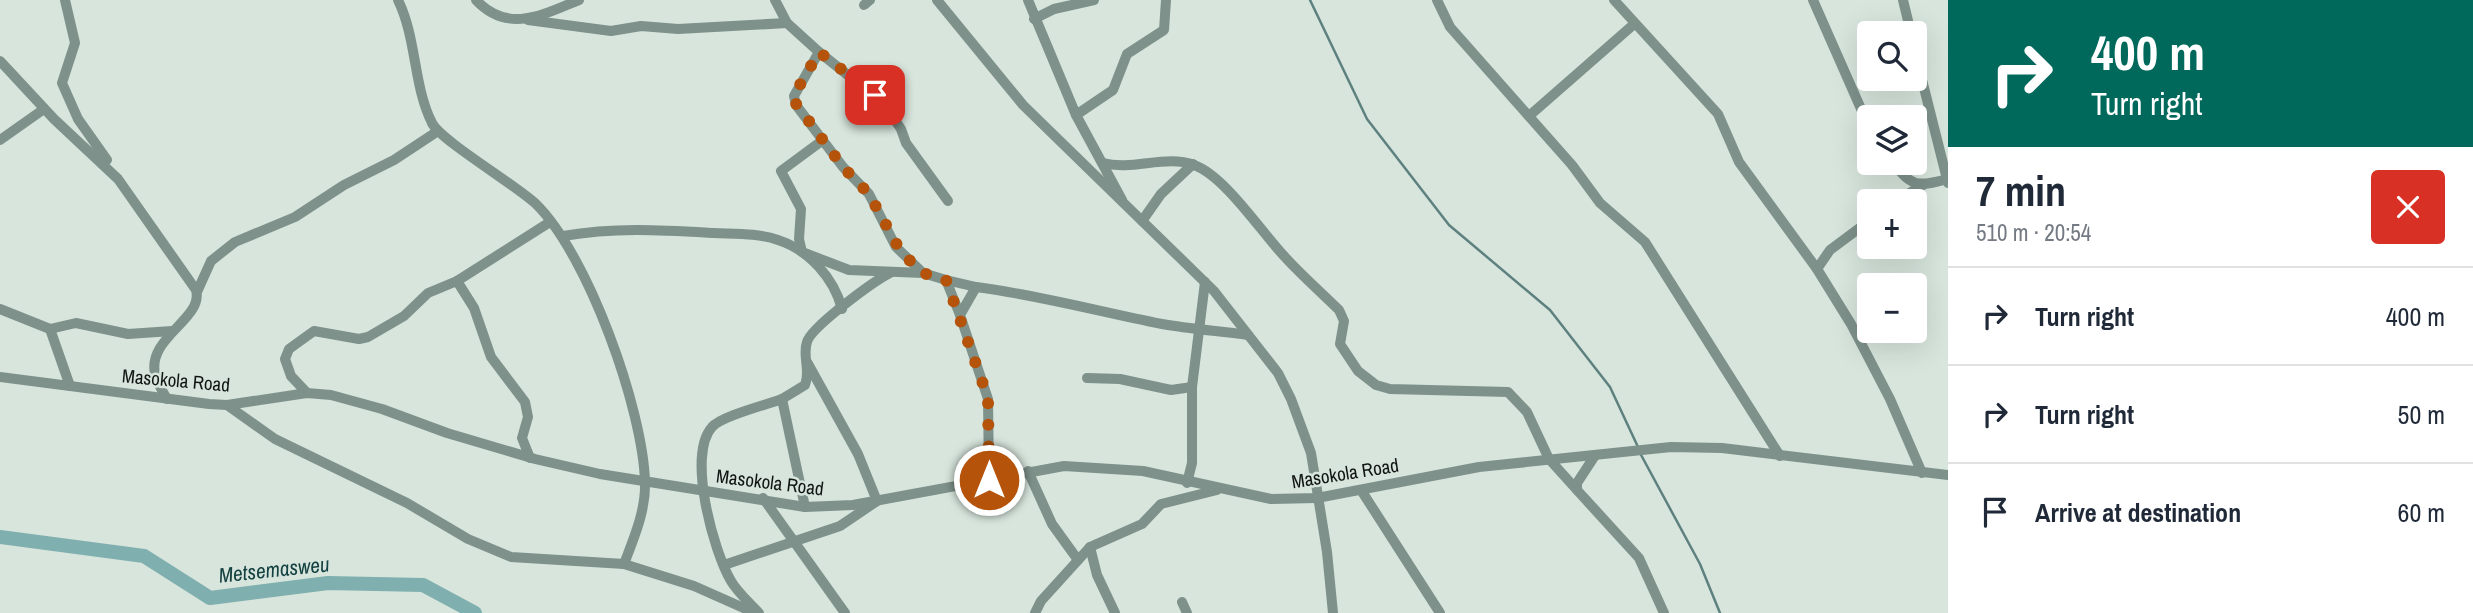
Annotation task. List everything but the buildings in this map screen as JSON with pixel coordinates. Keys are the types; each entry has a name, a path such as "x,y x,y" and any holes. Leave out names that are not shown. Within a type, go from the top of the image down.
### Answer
{"street":[{"path":"65,0 75,43 62,83 78,119 197,292"},
{"path":"476,0 492,14 512,21 528,20 611,31 641,26 678,29 785,18"},
{"path":"528,20 579,0"},
{"path":"775,0 785,18 819,52 884,104 901,129 906,143 948,201"},
{"path":"785,18 787,0"},
{"path":"937,0 1023,105 1205,282 1278,373 1291,399 1311,453 1328,552 1333,613"},
{"path":"1028,0 1076,115 1125,206"},
{"path":"1034,19 1054,9 1094,0"},
{"path":"1076,115 1113,90 1127,54 1164,30 1166,0"},
{"path":"1437,0 1450,27 1601,203 1650,249 1780,456 1948,475"},
{"path":"1614,0 1633,25 1706,97 1718,114 1739,162 1817,269 1851,324 1890,398 1922,473"},
{"path":"1813,0 1859,105"},
{"path":"1903,0 1908,21"},
{"path":"400,1 431,123 438,131 524,193 563,236 628,387 641,439 645,482 638,526 624,564"},
{"path":"1529,116 1633,25"},
{"path":"819,52 797,90 794,101 869,194 897,247 923,273"},
{"path":"0,61 44,109 115,176"},
{"path":"1916,189 1923,185 1947,181 1943,144 1927,91"},
{"path":"0,140 44,109"},
{"path":"167,399 155,373 158,351 172,331 195,307 197,292 211,261 235,242 295,218 344,185 394,160 438,131"},
{"path":"823,140 781,171 801,209 799,239 802,252 831,281 842,309"},
{"path":"1103,163 1123,166 1193,164 1211,176 1238,202 1284,257 1339,310 1344,321 1340,344 1366,380 1390,389 1508,392 1527,412 1549,459 1634,551 1664,613"},
{"path":"1142,221 1161,194 1193,164"},
{"path":"1902,175 1923,185"},
{"path":"307,393 289,372 285,359 289,349 318,330 359,339 368,337 404,316 424,295 457,281 550,222"},
{"path":"563,236 639,228 747,234 779,240 842,269 923,273 1040,300 1085,305 1166,325 1248,335"},
{"path":"1817,269 1830,250 1857,230"},
{"path":"757,613 732,584 724,565 704,492 701,454 703,441 713,426 782,400 805,385 805,347 810,334 873,283 890,273"},
{"path":"946,280 988,398 989,480"},
{"path":"457,281 474,308 491,357 525,402 528,417 522,438 530,458"},
{"path":"1187,483 1192,463 1192,387 1205,282"},
{"path":"960,315 976,287"},
{"path":"0,310 50,329 76,323 128,334 172,331"},
{"path":"50,329 70,386"},
{"path":"724,565 840,526 877,501 858,454 807,362"},
{"name":"Masokola Road","path":"0,377 227,405 307,393 331,396 382,409 447,433 530,458 645,482 763,498 805,507 877,501 1064,466 1119,467 1271,499 1317,498 1479,467 1651,449 1722,448 1780,456"},
{"path":"1087,378 1121,379 1171,390 1192,387"},
{"path":"782,400 805,507"},
{"path":"227,405 275,439 407,503 468,539 511,558 624,564 694,586 757,613"},
{"path":"1577,490 1577,484 1594,457"},
{"path":"1028,471 1052,524 1078,560"},
{"path":"1035,613 1041,601 1090,547 1142,524 1161,504 1219,490"},
{"path":"1361,490 1440,613"},
{"path":"763,498 845,613"},
{"path":"1090,547 1097,575 1115,613"}],"waterway":[{"path":"1310,0 1367,119 1449,225 1550,310 1610,387 1638,447"},
{"path":"1640,453 1700,564 1720,613"},
{"name":"Metsemasweu","path":"0,537 144,556 210,598 328,583 423,585 475,613"}],"route":[{"path":"875,95 819,52 797,90 794,101 843,167 869,194 901,252 923,273 946,280 988,398 989,480"}]}
